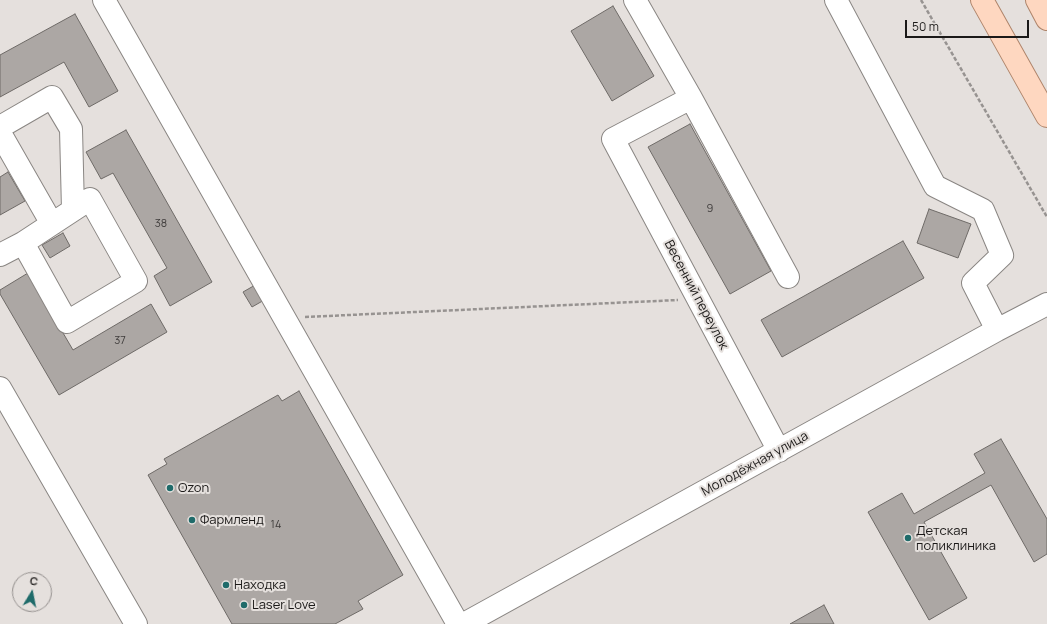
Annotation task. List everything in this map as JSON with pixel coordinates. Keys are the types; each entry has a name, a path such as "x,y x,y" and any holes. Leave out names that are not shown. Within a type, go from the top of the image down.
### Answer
{"main road":[{"path":"982,0 1047,116"},
{"path":"1037,0 1047,19"}],"street":[{"path":"104,0 458,624"},
{"path":"635,0 691,98 788,277"},
{"path":"836,0 935,186 983,210 1002,255 973,283 997,330"},
{"path":"0,127 52,97 70,129 73,210"},
{"name":"Весенний переулок","path":"691,98 613,139 779,451"},
{"path":"0,133 52,224"},
{"path":"0,255 23,243 90,199 136,281 67,322 23,243"},
{"name":"Молодёжная улица","path":"464,624 997,330 1047,304"},
{"path":"0,388 136,624"}],"path":[{"path":"921,0 1047,217"},
{"path":"284,318 698,299"}],"building":[{"path":"613,6 654,76 612,101 571,31"},
{"path":"75,14 118,91 89,107 64,62 0,97 0,55"},
{"path":"690,124 771,271 730,294 648,147"},
{"path":"126,130 212,282 170,306 154,276 167,268 113,173 101,179 86,152"},
{"path":"8,172 25,201 0,215 0,177"},
{"path":"929,209 971,224 958,258 917,243"},
{"path":"63,233 70,246 50,258 42,245"},
{"path":"903,241 924,278 782,357 761,320"},
{"path":"28,273 73,350 151,304 167,332 59,395 0,294 0,290"},
{"path":"257,284 266,299 252,307 243,292"},
{"path":"299,391 403,575 358,601 363,609 335,624 232,624 148,475 167,464 164,459 278,395 282,401"},
{"name":"Детская поликлиника","path":"1001,439 1047,519 1047,554 1034,562 991,485 924,522 967,598 929,620 868,512 902,493 914,514 985,473 974,454"},
{"path":"824,605 834,624 790,624"}],"place":[{"name":"Ozon","path":"170,488"},
{"name":"Фармленд","path":"192,520"},
{"name":"Детская поликлиника","path":"908,538"},
{"name":"Находка","path":"226,585"},
{"name":"Laser Love","path":"244,605"}]}
